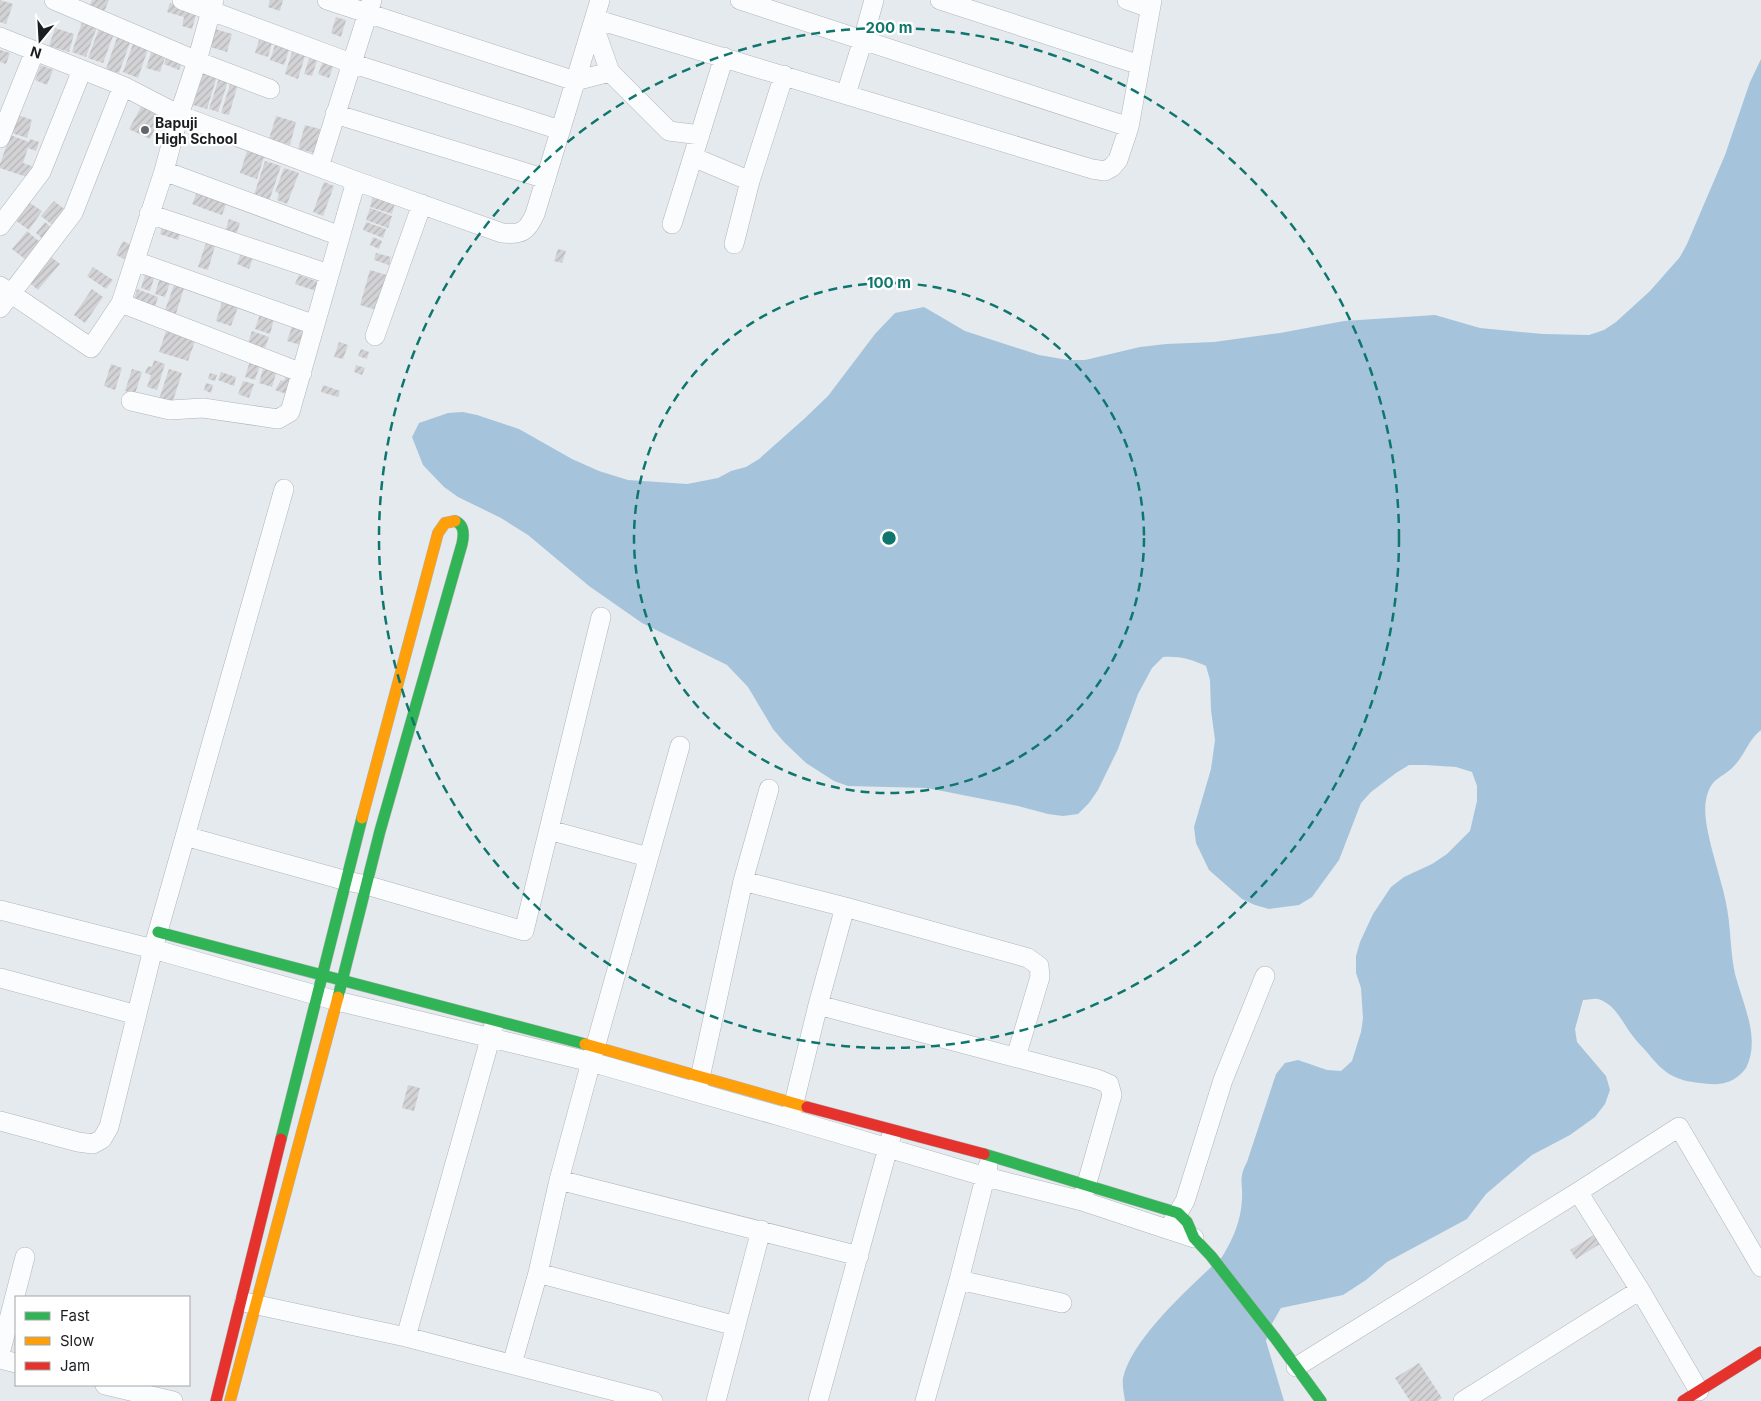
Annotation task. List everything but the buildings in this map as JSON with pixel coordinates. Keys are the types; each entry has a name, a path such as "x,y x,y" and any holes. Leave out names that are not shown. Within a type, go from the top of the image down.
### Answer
{"street":[{"path":"54,0 197,61 270,89"},
{"path":"182,0 213,6 351,63 560,130"},
{"path":"327,0 370,7 575,82 610,72"},
{"path":"0,38 35,50 123,86 178,115 356,181 502,233 514,235 524,232 530,224 546,179 600,0"},
{"path":"740,0 1129,127"},
{"path":"846,94 874,0"},
{"path":"940,0 1140,65"},
{"path":"594,21 724,57 1092,169 1105,170 1112,167 1118,160 1129,127 1151,4 1127,0"},
{"path":"123,86 73,213 3,296 91,348 121,303 164,171 178,115 197,61 213,6"},
{"path":"319,167 370,7"},
{"path":"594,21 610,72 669,131 700,135"},
{"path":"0,138 35,50"},
{"path":"672,224 724,57"},
{"path":"0,226 41,172 82,70"},
{"path":"734,244 750,181 784,75"},
{"path":"335,114 546,179"},
{"path":"693,157 750,181"},
{"path":"164,171 340,236"},
{"path":"131,401 170,410 203,408 278,419 290,412 356,181"},
{"path":"375,336 422,204"},
{"path":"149,214 329,274"},
{"path":"135,261 315,325"},
{"path":"121,303 302,373"},
{"path":"0,1121 78,1142 93,1144 102,1139 109,1127 155,941 284,489"},
{"path":"216,1401 248,1303 337,1001 380,831 462,544 462,525 456,521 449,521 439,529 361,820 318,996 248,1303 230,1401"},
{"path":"185,836 366,885 524,931 601,617"},
{"path":"512,1364 538,1273 559,1180 593,1054 680,746"},
{"path":"698,1085 744,882 769,789"},
{"path":"549,830 648,858"},
{"path":"744,882 1028,958 1039,966 1040,977 1016,1057"},
{"path":"792,1111 818,1005 845,908"},
{"path":"0,910 323,975 493,1029"},
{"path":"155,941 337,1001 493,1029 593,1054 792,1111 893,1130 990,1156 1084,1193 1173,1221 1194,1238 1211,1256 1321,1401"},
{"path":"1173,1221 1185,1201 1224,1080 1264,976"},
{"path":"0,978 137,1015"},
{"path":"818,1005 1016,1057 1109,1084 1112,1095 1084,1193"},
{"path":"406,1337 493,1029"},
{"path":"792,1111 888,1149 986,1177 1084,1193"},
{"path":"1296,1367 1679,1127 1761,1267"},
{"path":"818,1401 893,1130"},
{"path":"925,1401 959,1280 990,1156"},
{"path":"559,1180 859,1256"},
{"path":"1578,1192 1640,1290 1691,1396 1761,1352"},
{"path":"716,1401 761,1230"},
{"path":"0,1354 25,1257"},
{"path":"538,1273 736,1326"},
{"path":"959,1280 1062,1304"},
{"path":"1463,1401 1640,1290"},
{"path":"248,1303 406,1337 652,1401"},
{"path":"0,1359 15,1363"},
{"path":"109,1386 173,1401"}],"water":[{"path":"1761,59 1761,730 1753,738 1734,766 1714,782 1708,792 1705,810 1706,823 1728,912 1735,974 1751,1033 1752,1045 1746,1068 1734,1079 1718,1084 1682,1080 1668,1073 1657,1064 1608,1004 1598,999 1583,1000 1575,1029 1577,1042 1606,1076 1610,1090 1605,1104 1595,1117 1570,1135 1532,1155 1486,1194 1467,1219 1387,1262 1366,1280 1343,1295 1281,1308 1270,1327 1266,1341 1284,1401 1125,1401 1123,1378 1138,1346 1165,1313 1222,1257 1233,1237 1241,1207 1243,1173 1276,1074 1285,1063 1298,1060 1327,1070 1341,1071 1352,1061 1361,1032 1363,1018 1361,988 1356,973 1356,956 1360,942 1373,914 1391,887 1404,877 1432,864 1447,854 1470,831 1477,801 1477,786 1472,772 1456,767 1409,765 1396,773 1371,792 1361,803 1339,860 1312,897 1299,905 1269,909 1242,899 1209,870 1196,843 1194,827 1211,769 1215,740 1210,680 1206,666 1190,660 1163,657 1152,668 1138,694 1118,749 1098,790 1078,814 1063,816 1048,814 1018,806 927,788 848,786 834,781 806,763 784,742 773,729 748,687 727,665 642,623 589,586 528,535 501,518 458,497 444,487 423,465 412,437 419,423 448,413 463,412 519,429 572,459 599,471 628,480 687,484 718,478 731,471 746,467 759,459 804,419 828,396 875,334 895,313 924,307 965,331 1039,355 1068,360 1085,360 1140,347 1214,342 1280,333 1344,321 1435,315 1480,328 1543,334 1589,335 1604,330 1616,322 1650,291 1680,257 1725,155 1750,82"}],"traffic: fast":[{"path":"338,997 380,831 462,544 462,528 455,521"},
{"path":"281,1139 362,818"},
{"path":"158,932 585,1044"},
{"path":"984,1154 1178,1213 1187,1222 1194,1238 1211,1256 1275,1338 1321,1401"}],"traffic: slow":[{"path":"362,818 438,533 445,523 455,521"},
{"path":"230,1401 338,997"},
{"path":"585,1044 807,1107"}],"traffic: jam":[{"path":"807,1107 984,1154"},
{"path":"216,1401 281,1139"},
{"path":"1683,1401 1761,1352"}],"place":[{"name":"Bapuji High School","path":"145,130"}]}
